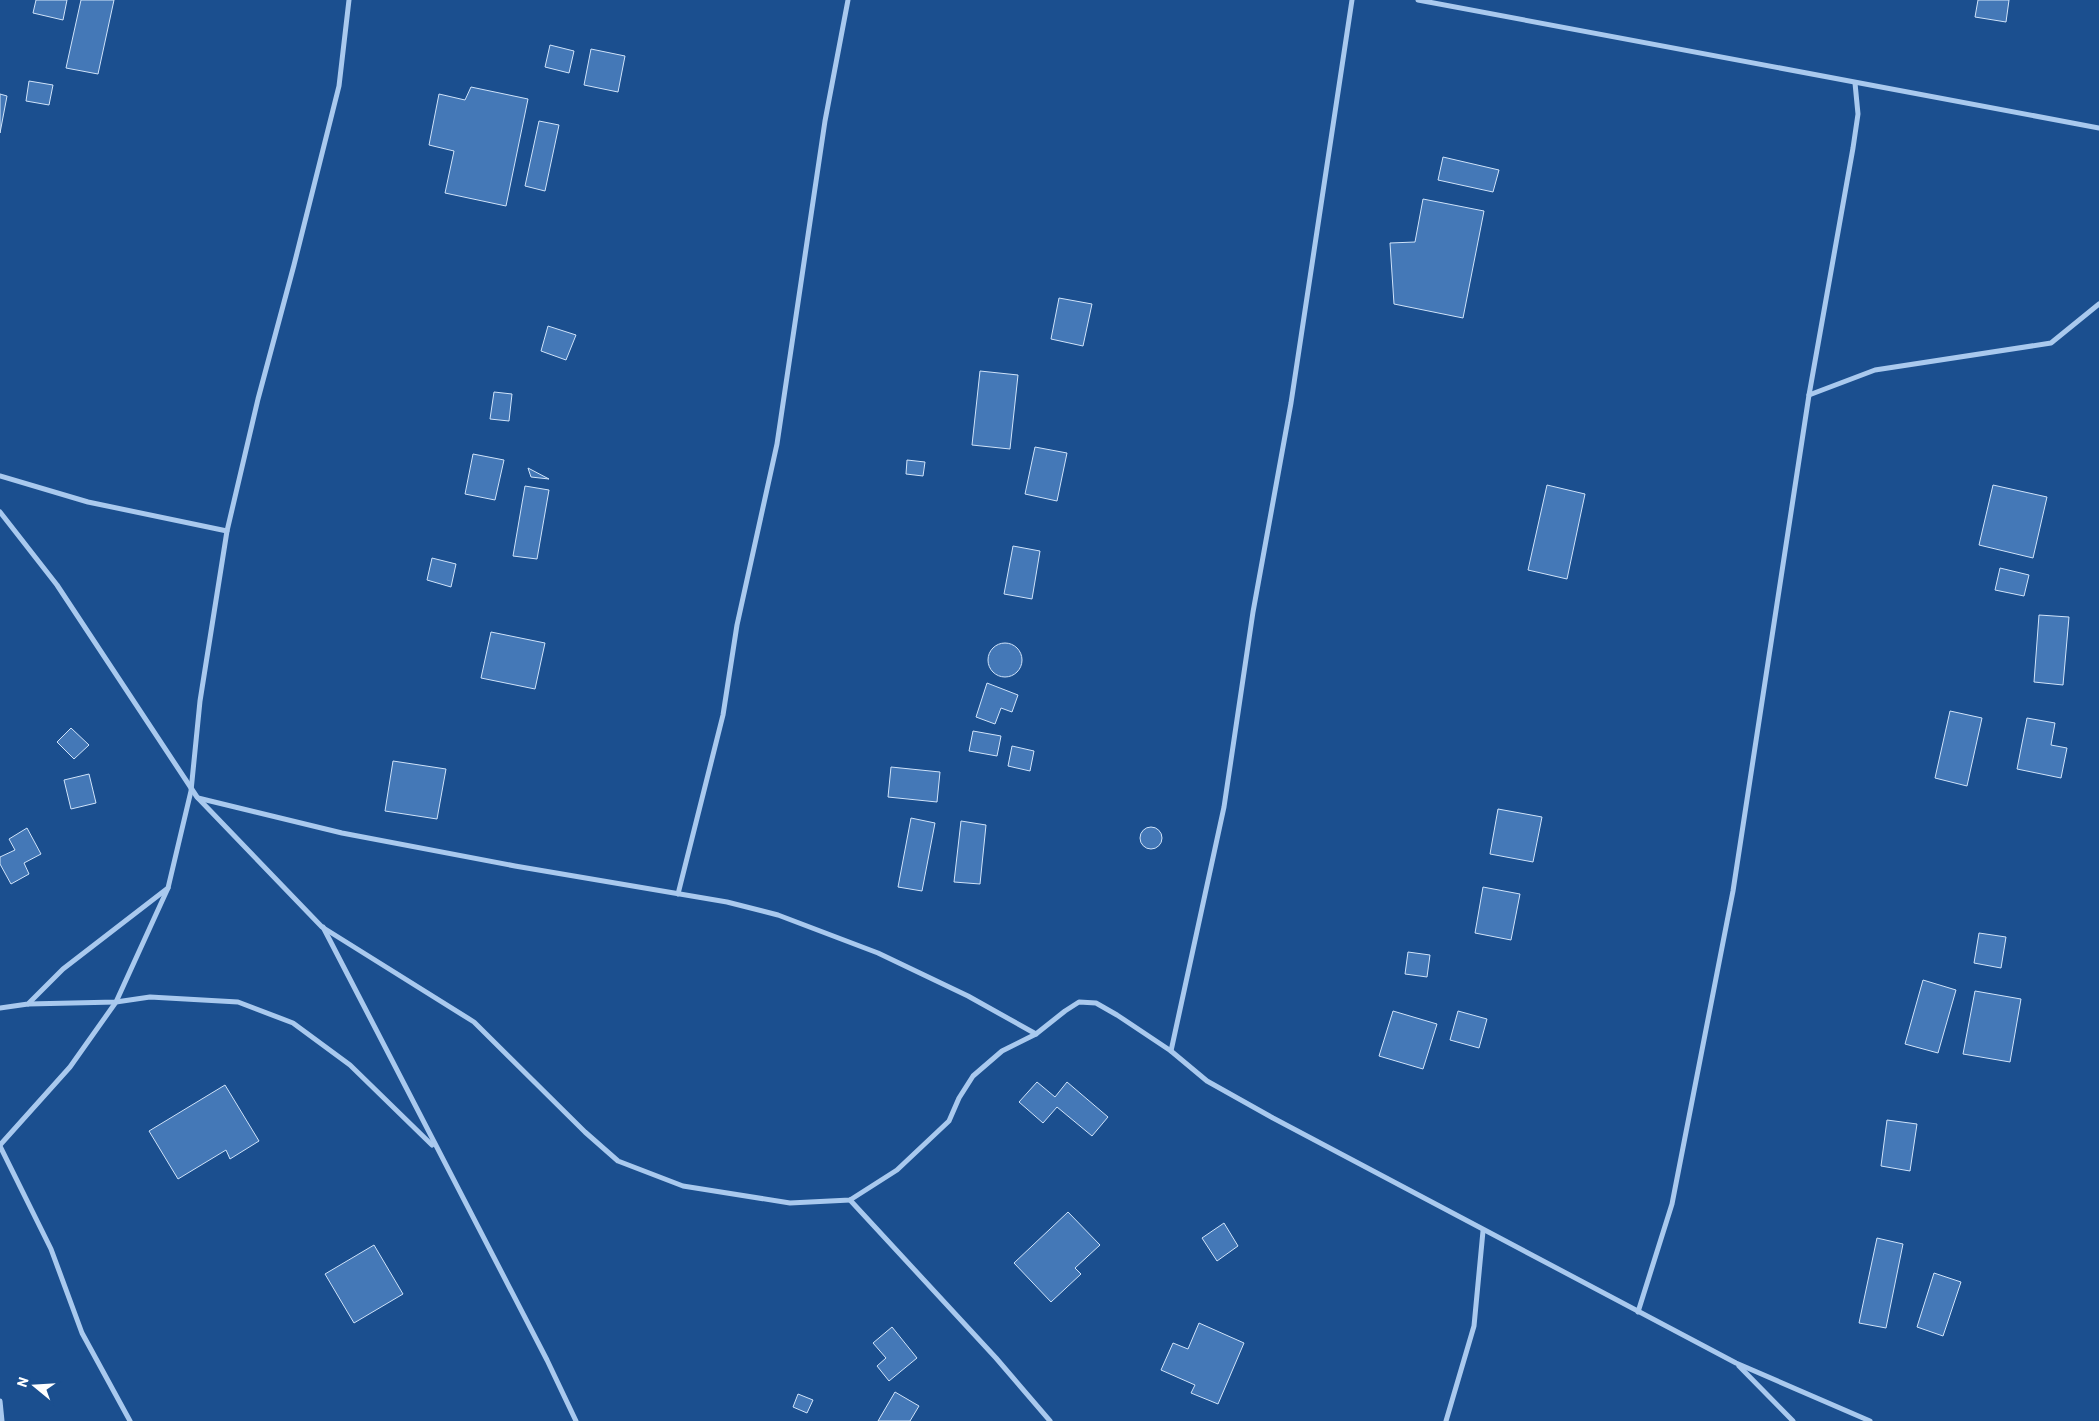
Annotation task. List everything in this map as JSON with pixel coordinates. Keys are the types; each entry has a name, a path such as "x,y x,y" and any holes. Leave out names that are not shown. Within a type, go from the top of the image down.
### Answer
{"street":[{"path":"130,1421 82,1333 50,1249 0,1145 70,1067 116,1002 168,888 191,791 200,701 227,531 258,399 339,86 349,0"},
{"path":"678,894 723,715 737,625 776,444 825,121 848,0"},
{"path":"1171,1051 1224,807 1253,612 1291,403 1352,0"},
{"path":"1418,0 2099,128"},
{"path":"1638,1312 1672,1204 1732,891 1809,395 1853,148 1858,114 1855,83"},
{"path":"1809,395 1875,370 2051,343 2099,304"},
{"path":"0,476 88,502 227,531"},
{"path":"0,512 56,585 191,791 322,927 474,1022 585,1132 618,1161 683,1186 790,1203 850,1200 897,1170 949,1121 959,1098 973,1076 1002,1051 1036,1034 1079,1002 1096,1003 1171,1051 1207,1081 1282,1123 1736,1363 1870,1421"},
{"path":"197,797 342,833 727,902 778,916 878,953 968,996 1036,1034"},
{"path":"28,1004 63,969 168,888"},
{"path":"322,927 547,1360 576,1421"},
{"path":"0,1008 28,1004 116,1002 150,997 238,1002 294,1023 350,1065 436,1149"},
{"path":"850,1200 996,1358 1050,1421"},
{"path":"1446,1421 1474,1326 1484,1231"},
{"path":"1736,1363 1793,1421"},
{"path":"0,1401 2,1421"}],"building":[{"path":"36,0 67,0 63,20 33,13"},
{"path":"81,0 114,0 98,74 66,68"},
{"path":"1978,0 2009,0 2006,22 1975,17"},
{"path":"550,45 574,51 569,73 545,67"},
{"path":"591,49 625,56 618,92 584,85"},
{"path":"29,81 53,85 49,105 26,101"},
{"path":"471,87 528,99 506,206 445,193 454,151 429,145 439,94 465,100"},
{"path":"0,94 7,96 0,133"},
{"path":"539,121 559,125 545,191 525,186"},
{"path":"1443,157 1499,170 1493,192 1438,180"},
{"path":"1423,199 1484,211 1463,318 1394,304 1390,243 1415,242"},
{"path":"1059,298 1092,304 1083,346 1051,339"},
{"path":"548,326 576,335 566,360 541,351"},
{"path":"980,371 1018,375 1010,449 972,445"},
{"path":"494,392 512,394 509,421 490,419"},
{"path":"1035,447 1067,453 1057,501 1025,494"},
{"path":"473,454 504,460 495,500 465,494"},
{"path":"907,460 925,462 923,476 906,474"},
{"path":"528,468 549,479 531,477"},
{"path":"1547,485 1585,494 1567,579 1528,570"},
{"path":"1993,485 2047,497 2033,558 1979,545"},
{"path":"525,486 549,490 537,559 513,556"},
{"path":"1013,546 1040,551 1032,599 1004,594"},
{"path":"432,558 456,564 451,587 427,580"},
{"path":"2000,568 2029,575 2024,596 1995,590"},
{"path":"2039,615 2069,617 2063,685 2034,682"},
{"path":"491,632 545,643 535,689 481,678"},
{"path":"1005,643 1017,648 1022,660 1017,672 1005,677 993,672 988,660 993,648"},
{"path":"987,683 1018,695 1012,712 1001,708 995,724 976,717"},
{"path":"1950,711 1982,718 1967,786 1935,778"},
{"path":"2027,718 2055,723 2051,745 2067,748 2061,778 2017,769"},
{"path":"71,728 89,745 74,759 57,742"},
{"path":"973,731 1001,736 997,756 969,751"},
{"path":"1012,746 1034,751 1030,771 1008,766"},
{"path":"393,761 446,769 437,819 385,811"},
{"path":"891,767 940,772 937,802 888,797"},
{"path":"89,774 96,803 71,809 64,780"},
{"path":"1498,809 1542,817 1533,862 1490,854"},
{"path":"911,818 935,823 922,891 898,887"},
{"path":"961,821 986,825 980,884 954,882"},
{"path":"1151,827 1161,834 1162,838 1155,848 1151,849 1141,842 1140,838 1147,828"},
{"path":"27,828 41,854 24,863 29,874 11,884 0,864 0,857 15,850 9,839"},
{"path":"1483,887 1520,894 1511,940 1475,933"},
{"path":"1979,933 2006,937 2001,968 1974,963"},
{"path":"1408,952 1430,955 1427,977 1405,974"},
{"path":"1923,980 1956,990 1938,1053 1905,1044"},
{"path":"1975,991 2021,999 2010,1062 1963,1054"},
{"path":"1393,1011 1437,1024 1423,1069 1379,1056"},
{"path":"1458,1011 1487,1019 1479,1048 1450,1040"},
{"path":"1037,1082 1055,1097 1067,1082 1108,1117 1092,1136 1057,1107 1043,1123 1019,1102"},
{"path":"225,1085 259,1141 230,1159 226,1150 178,1179 149,1131"},
{"path":"1887,1120 1917,1124 1910,1171 1881,1166"},
{"path":"1068,1212 1100,1245 1075,1268 1081,1274 1051,1302 1014,1263"},
{"path":"1224,1223 1238,1246 1217,1261 1202,1238"},
{"path":"1877,1238 1903,1244 1886,1328 1859,1323"},
{"path":"374,1245 403,1294 354,1323 325,1274"},
{"path":"1934,1273 1961,1282 1943,1336 1917,1327"},
{"path":"1199,1323 1244,1343 1218,1404 1191,1393 1195,1385 1161,1370 1173,1343 1188,1349"},
{"path":"892,1327 917,1358 889,1381 877,1366 886,1358 873,1343"},
{"path":"895,1392 919,1406 910,1421 878,1421"},
{"path":"798,1394 813,1400 807,1413 793,1407"}]}
